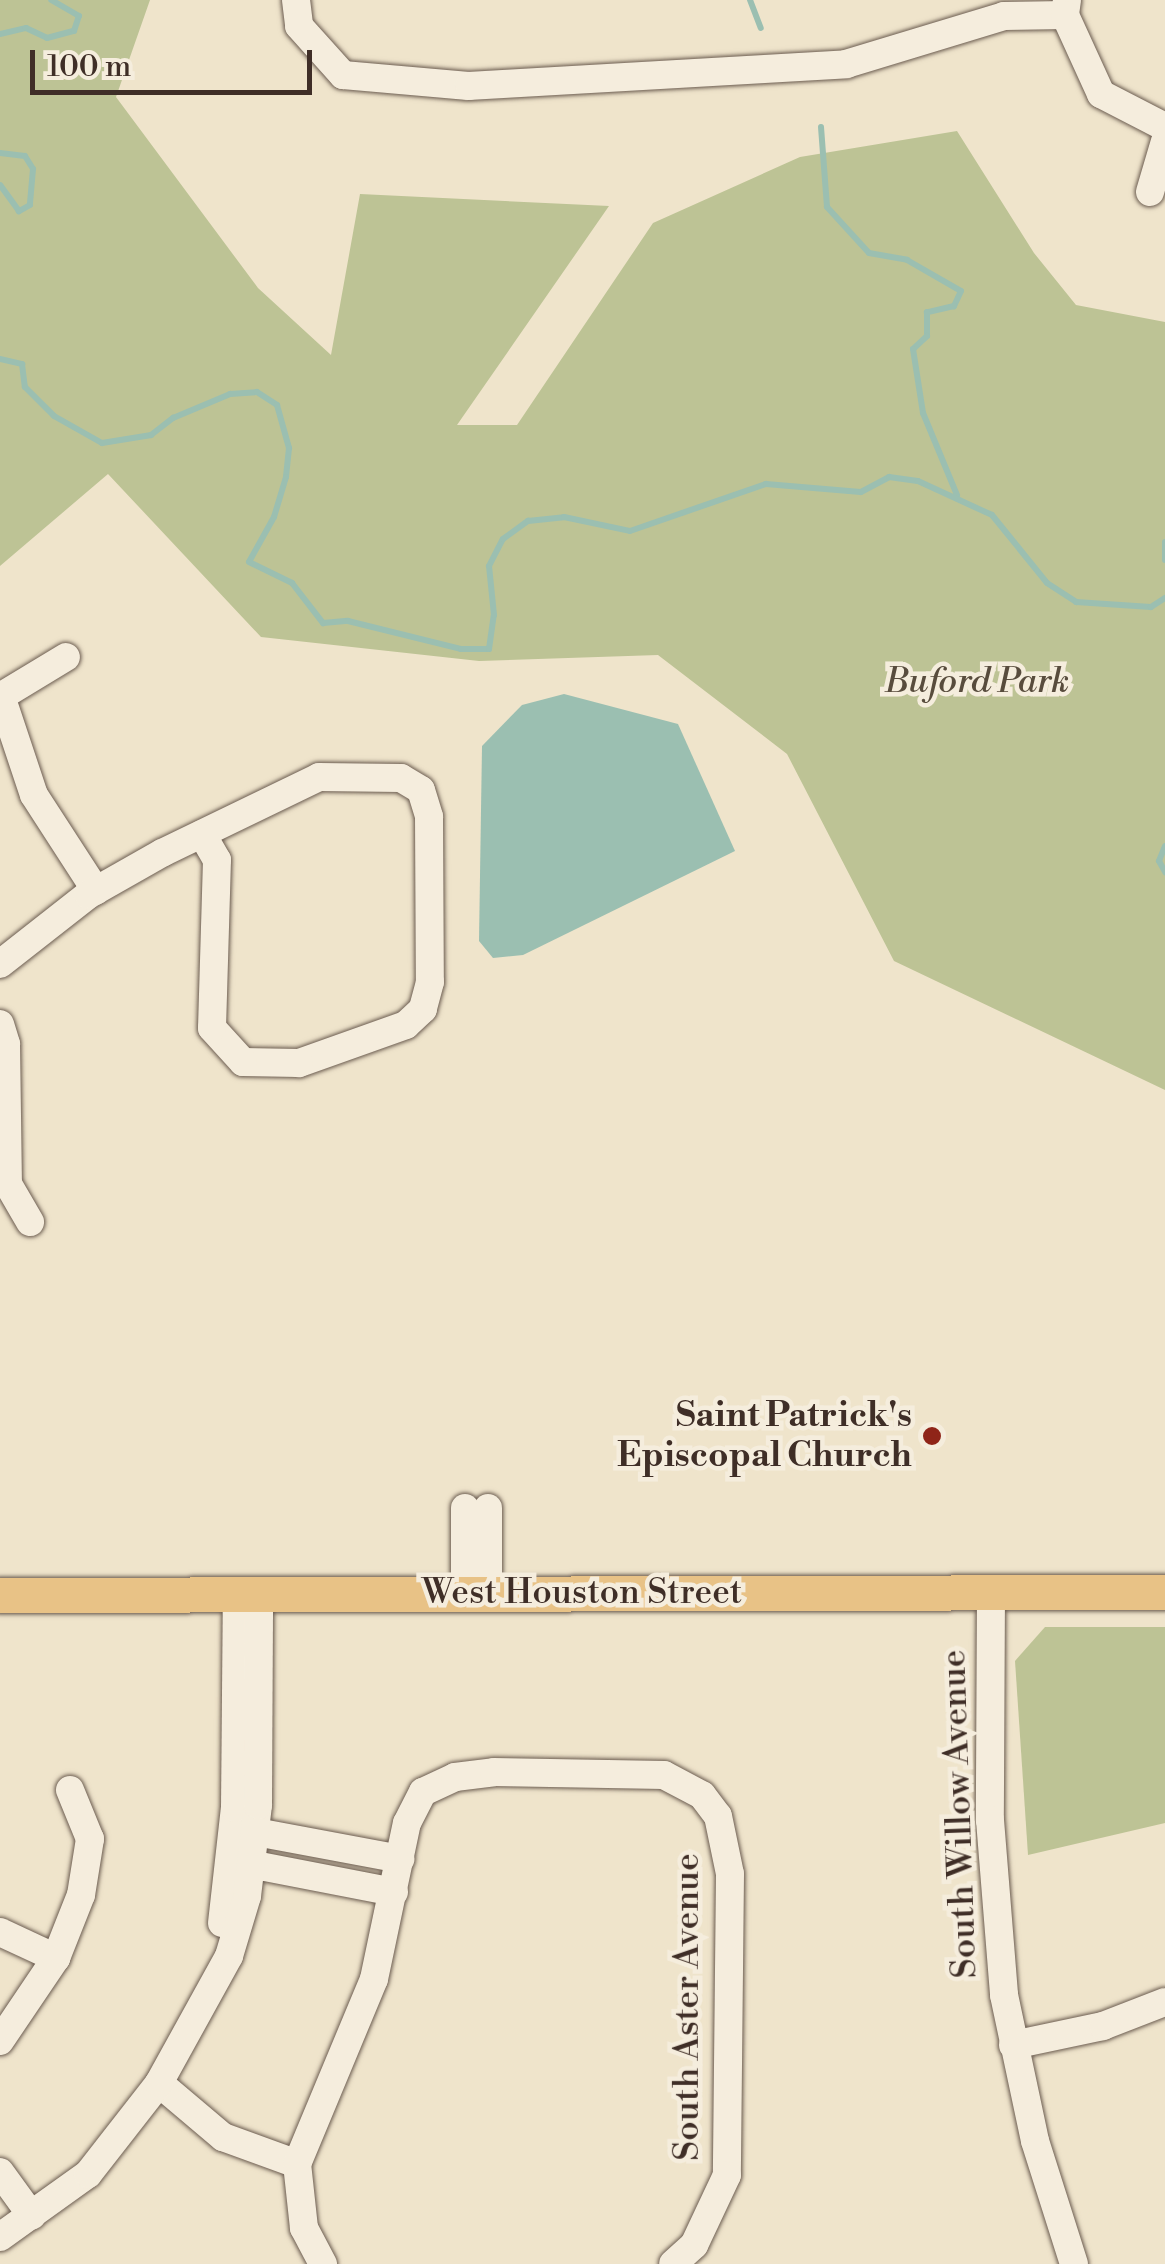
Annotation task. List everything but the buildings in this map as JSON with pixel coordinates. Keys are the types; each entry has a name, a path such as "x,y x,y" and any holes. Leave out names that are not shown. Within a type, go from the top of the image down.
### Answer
{"main road":[{"name":"West Houston Street","path":"0,1595 1165,1592"}],"street":[{"path":"296,0 299,26 344,75 470,86 846,64 1004,16 1066,8 1101,94 1165,127"},
{"path":"1150,192 1165,141"},
{"path":"66,657 0,696 34,795 96,890"},
{"path":"0,964 96,890 202,834 319,777 401,778 422,790 429,835 430,982 423,1008 406,1026 299,1063 243,1062 212,1028 217,860 202,834"},
{"path":"0,1024 6,1044 8,1184 30,1222"},
{"path":"477,1508 477,1593"},
{"name":"South Willow Avenue","path":"991,1593 991,1837 1013,2045 1074,2264"},
{"path":"2,2232 32,2216 88,2174 154,2091 214,1974 243,1862 256,1832 248,1594"},
{"path":"243,1862 248,1594"},
{"name":"South Aster Avenue","path":"400,1860 407,1823 424,1792 455,1778 494,1772 664,1775 702,1795 718,1816 730,1874 727,2175 708,2222 673,2264"},
{"path":"0,2042 56,1958 82,1895 89,1852 70,1790"},
{"path":"256,1832 400,1860 358,2026 297,2164 304,2228 323,2264"},
{"path":"297,1870 302,1839"},
{"path":"243,1862 394,1892"},
{"path":"0,1932 56,1958"},
{"path":"1013,2045 1102,2026 1165,2002"},
{"path":"154,2091 244,2148 297,2164"},
{"path":"0,2172 32,2216"}],"green space":[{"name":"Buford Park","path":"0,0 150,0 116,97 258,288 331,355 360,194 609,206 457,425 517,425 653,223 800,157 957,131 1034,253 1076,305 1165,322 1165,1090 894,961 787,754 658,655 479,661 261,637 108,474 0,566"},
{"path":"1045,1627 1165,1627 1165,1823 1028,1855 1015,1661"}],"shaded area":[{"path":"564,694 678,724 735,851 523,955 493,958 479,941 482,746 522,705"}],"waterway":[{"path":"0,34 26,28 47,38 74,31 79,16 51,0"},
{"path":"750,0 761,28"},
{"path":"821,127 827,207 869,253 907,260 961,291 954,306 927,312 927,336 913,349 923,413 957,495"},
{"path":"0,153 25,156 33,169 30,205 19,211 0,185"},
{"path":"0,359 22,364 25,387 54,416 102,443 151,435 173,418 230,394 257,392 277,405 289,448 286,477 274,517 249,562 292,583 323,623 348,621 461,649 489,649 494,615 489,566 503,539 528,521 564,517 630,531 766,484 861,492 889,477 918,481 992,515 1047,583 1076,602 1151,607 1165,598"},
{"path":"1165,542 1165,560"},
{"path":"1165,846 1159,861 1165,872"}],"place":[{"name":"Saint Patrick's Episcopal Church","path":"932,1436"}]}
